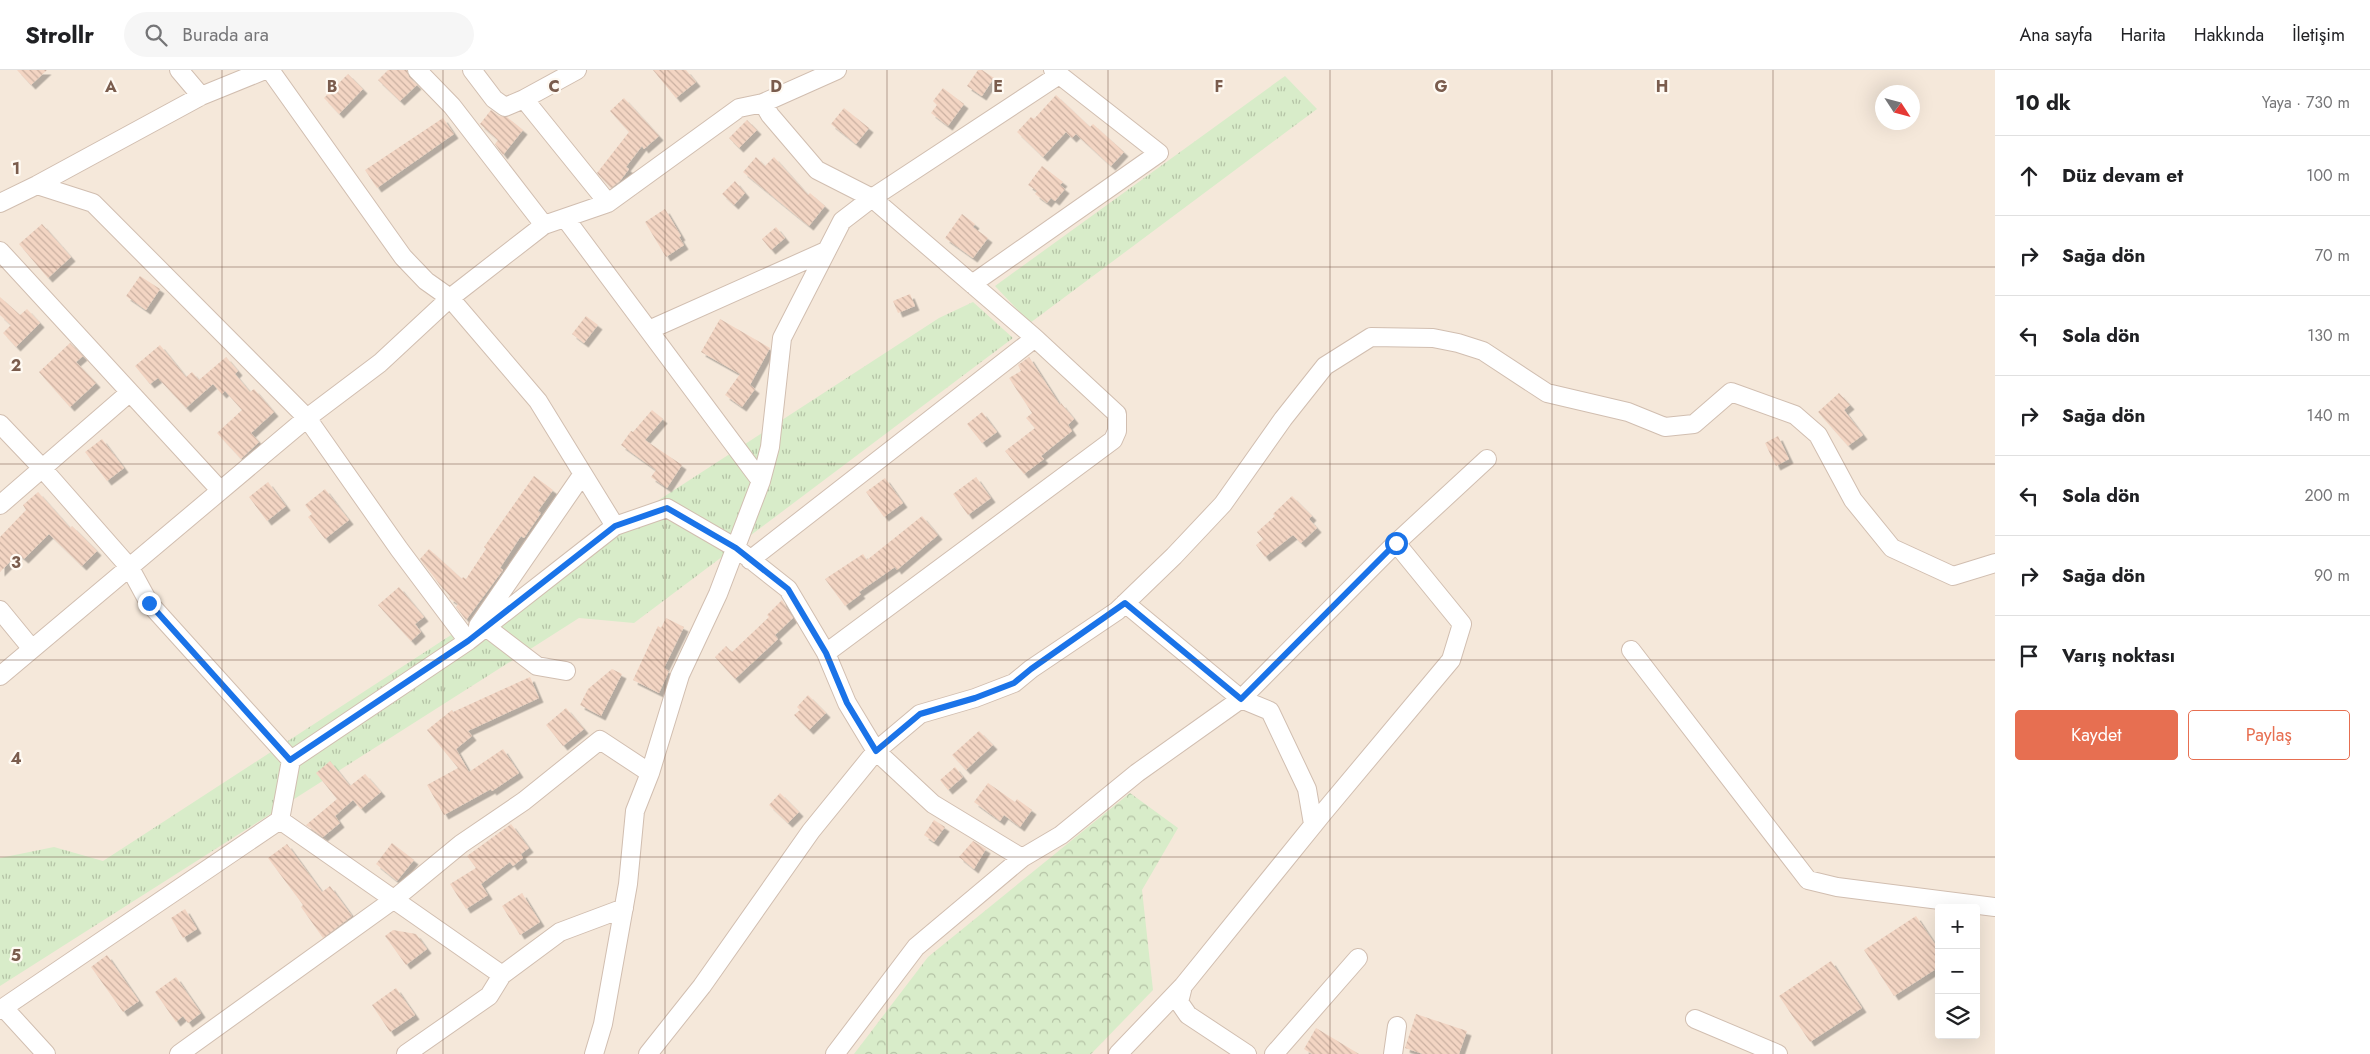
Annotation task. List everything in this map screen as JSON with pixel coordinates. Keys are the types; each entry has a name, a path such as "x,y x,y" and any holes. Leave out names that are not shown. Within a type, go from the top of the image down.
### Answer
{"street":[{"path":"180,70 201,96"},
{"path":"0,203 38,186 201,96 266,70"},
{"path":"270,70 403,257 426,281 450,298 538,401 615,526"},
{"path":"417,70 452,106 544,226"},
{"path":"472,70 494,100 505,107 524,99 577,70"},
{"path":"0,676 307,418 380,363 450,298 544,226 608,203 739,108 763,103 837,70"},
{"path":"594,1054 603,1024 624,908 635,811 650,772 680,676 718,594 761,482 770,447 782,338 842,221 872,198 1056,73 1159,152 972,284"},
{"path":"524,99 608,203"},
{"path":"763,103 770,115 818,170 872,198 1035,338 1117,414 1117,431 1112,440 826,653"},
{"path":"38,186 93,203 307,418 399,549 468,641"},
{"path":"565,218 761,482"},
{"path":"0,251 220,490"},
{"path":"649,330 826,251"},
{"path":"648,1054 702,986 811,831 876,751 920,714 975,698 1014,683 1125,603 1174,556 1222,504 1283,419 1326,366 1371,336 1433,338 1458,343 1483,351 1547,393 1628,412 1665,426 1694,424 1731,392 1795,415 1818,435 1853,500 1892,548 1953,576 1995,563"},
{"path":"750,560 1035,338"},
{"path":"0,505 129,393"},
{"path":"0,424 42,468 130,568 149,603 290,760"},
{"path":"836,1054 916,947 1022,858 1061,835 1137,772 1241,699 1396,543 1487,459"},
{"path":"468,641 582,475"},
{"path":"46,1054 2,1009 280,820 290,760 468,641 615,526 667,508 736,548 788,589 826,653 847,703 876,751 932,804 1022,858"},
{"path":"1118,1054 1183,986 1313,824 1451,660 1462,624 1396,543"},
{"path":"1125,603 1241,699 1270,711 1307,788 1313,824"},
{"path":"0,610 32,649"},
{"path":"486,627 537,666 566,671"},
{"path":"1631,650 1808,880 1837,887 1995,907"},
{"path":"179,1054 393,900 461,844 524,801 600,740 650,772"},
{"path":"280,820 502,975"},
{"path":"406,1054 489,996 502,975 560,932 624,908"},
{"path":"1274,1054 1358,958"},
{"path":"1183,986 1179,1002 1188,1015 1247,1054"},
{"path":"1695,1020 1778,1054"},
{"path":"1393,1054 1397,1026"}],"shaded area":[{"path":"0,70 1995,70 1995,1054 0,1054"}],"green space":[{"path":"1285,76 1317,109 1030,323 995,286"},
{"path":"973,302 1013,338 634,623 579,618 0,986 0,858 54,847 103,861 939,318"},
{"path":"1130,793 1178,828 1142,890 1153,990 1091,1054 854,1054 928,957"}],"building":[{"path":"17,70 47,70 31,85"},
{"path":"388,70 407,70 409,77 417,85 400,101 378,80"},
{"path":"653,70 686,70 696,82 676,98"},
{"path":"978,70 982,70 994,78 982,96 967,86"},
{"path":"348,74 363,89 339,114 324,98"},
{"path":"943,88 964,104 948,126 931,113 937,105 933,101"},
{"path":"1056,95 1090,127 1093,124 1124,152 1111,166 1076,134 1072,138 1066,132 1043,157 1017,132 1031,117 1034,119"},
{"path":"624,98 659,136 644,149 642,146 626,167 629,169 620,181 611,188 597,173 629,132 610,111"},
{"path":"844,108 869,128 856,144 831,124"},
{"path":"491,110 499,116 507,117 523,130 503,155 495,144 498,140 480,124"},
{"path":"443,118 454,134 377,188 365,170"},
{"path":"747,120 757,130 739,148 729,138"},
{"path":"756,157 765,166 774,157 808,195 810,193 825,206 809,226 743,172"},
{"path":"1042,166 1063,182 1060,185 1065,189 1055,201 1051,198 1047,203 1035,194 1037,191 1028,185"},
{"path":"735,181 745,193 734,205 722,194"},
{"path":"665,209 681,236 679,237 684,245 666,257 645,222"},
{"path":"962,214 975,224 973,227 988,238 973,258 945,238"},
{"path":"42,224 71,257 48,278 19,244"},
{"path":"776,227 785,238 771,250 762,239"},
{"path":"140,276 160,289 146,310 126,296"},
{"path":"910,294 915,306 898,313 893,301"},
{"path":"0,297 20,315 27,309 40,323 16,347 3,333 11,325 0,315"},
{"path":"586,316 598,325 584,343 572,334"},
{"path":"720,319 770,348 750,385 755,389 742,407 725,395 740,374 701,352"},
{"path":"70,343 83,356 76,362 96,383 70,407 39,372"},
{"path":"160,345 186,377 192,372 199,380 226,357 238,371 235,374 250,392 254,389 274,412 251,433 259,442 241,459 217,433 242,410 225,391 222,394 213,384 186,408 158,378 150,384 135,366"},
{"path":"1029,357 1060,405 1061,403 1074,419 1068,425 1072,431 1041,456 1044,459 1024,474 1005,451 1035,428 1026,418 1032,413 1009,378 1021,371 1018,365"},
{"path":"1839,393 1850,405 1844,410 1863,435 1848,446 1818,412"},
{"path":"652,410 663,419 645,440 682,465 667,488 651,477 656,470 621,445 631,431 633,432"},
{"path":"982,412 997,432 982,443 967,424"},
{"path":"1778,436 1789,459 1776,466 1765,443"},
{"path":"102,439 124,468 107,481 85,452"},
{"path":"534,476 553,490 538,511 541,513 524,538 521,536 500,568 503,570 466,620 456,607 458,604 449,598 450,596 420,559 429,549 462,579 463,577 466,579 486,549 484,547"},
{"path":"976,477 991,498 968,515 953,494"},
{"path":"885,478 903,503 884,517 866,492"},
{"path":"268,482 286,506 267,521 249,497"},
{"path":"325,489 349,520 325,539 308,517 312,514 305,505"},
{"path":"38,492 70,528 72,526 97,551 82,566 49,534 24,559 18,554 0,572 0,537 26,510 23,505"},
{"path":"1292,496 1312,516 1309,519 1317,528 1301,543 1293,535 1265,557 1256,545 1263,539 1257,532 1275,516 1273,514"},
{"path":"922,516 938,535 897,570 895,567 859,592 861,594 845,606 825,579 863,554 867,560"},
{"path":"399,587 424,617 415,624 421,632 411,641 378,605"},
{"path":"782,600 793,618 775,635 778,639 735,679 715,657 726,646 732,652 769,617 767,615"},
{"path":"666,618 684,627 664,668 669,671 659,693 633,680 658,626 661,628"},
{"path":"612,669 622,674 601,716 580,705 588,689"},
{"path":"530,677 539,698 468,731 472,736 456,749 469,772 503,749 519,773 492,791 491,789 444,815 427,785 458,768 427,730 452,710 453,712"},
{"path":"808,695 826,713 809,730 794,715 800,710 797,707"},
{"path":"566,708 584,729 563,746 546,725"},
{"path":"979,731 993,745 966,770 952,755"},
{"path":"330,761 350,786 365,774 381,792 361,809 353,800 335,816 340,823 323,837 306,825 337,799 316,773"},
{"path":"955,767 963,777 948,790 940,780"},
{"path":"988,783 1015,802 1017,799 1032,810 1020,827 1004,815 1000,821 974,802"},
{"path":"780,793 799,812 788,823 769,805"},
{"path":"934,820 945,827 934,842 924,835"},
{"path":"511,824 529,848 521,854 523,858 513,866 510,862 481,884 488,895 466,909 450,884 476,868 467,856"},
{"path":"973,841 986,849 974,869 959,857"},
{"path":"392,843 414,860 397,881 376,864"},
{"path":"287,844 322,892 330,886 352,916 323,938 301,907 303,905 268,858"},
{"path":"522,893 540,922 520,935 502,906"},
{"path":"185,909 197,929 183,938 171,918"},
{"path":"1916,916 1935,944 1935,970 1894,996 1864,950"},
{"path":"393,930 416,934 427,949 406,965 385,936"},
{"path":"107,955 139,1001 123,1012 91,967"},
{"path":"1831,961 1862,1008 1810,1042 1779,996"},
{"path":"176,977 201,1013 188,1023 183,1016 176,1022 155,992"},
{"path":"396,988 415,1015 390,1032 372,1005"},
{"path":"1416,1014 1467,1031 1459,1054 1423,1054 1405,1048"},
{"path":"1316,1028 1359,1054 1312,1054 1304,1049"}],"route":[{"path":"149,603 290,760 468,641 615,526 667,508 736,548 788,589 826,653 847,703 876,751 920,714 975,698 1014,683 1125,603 1241,699 1396,543"}]}
